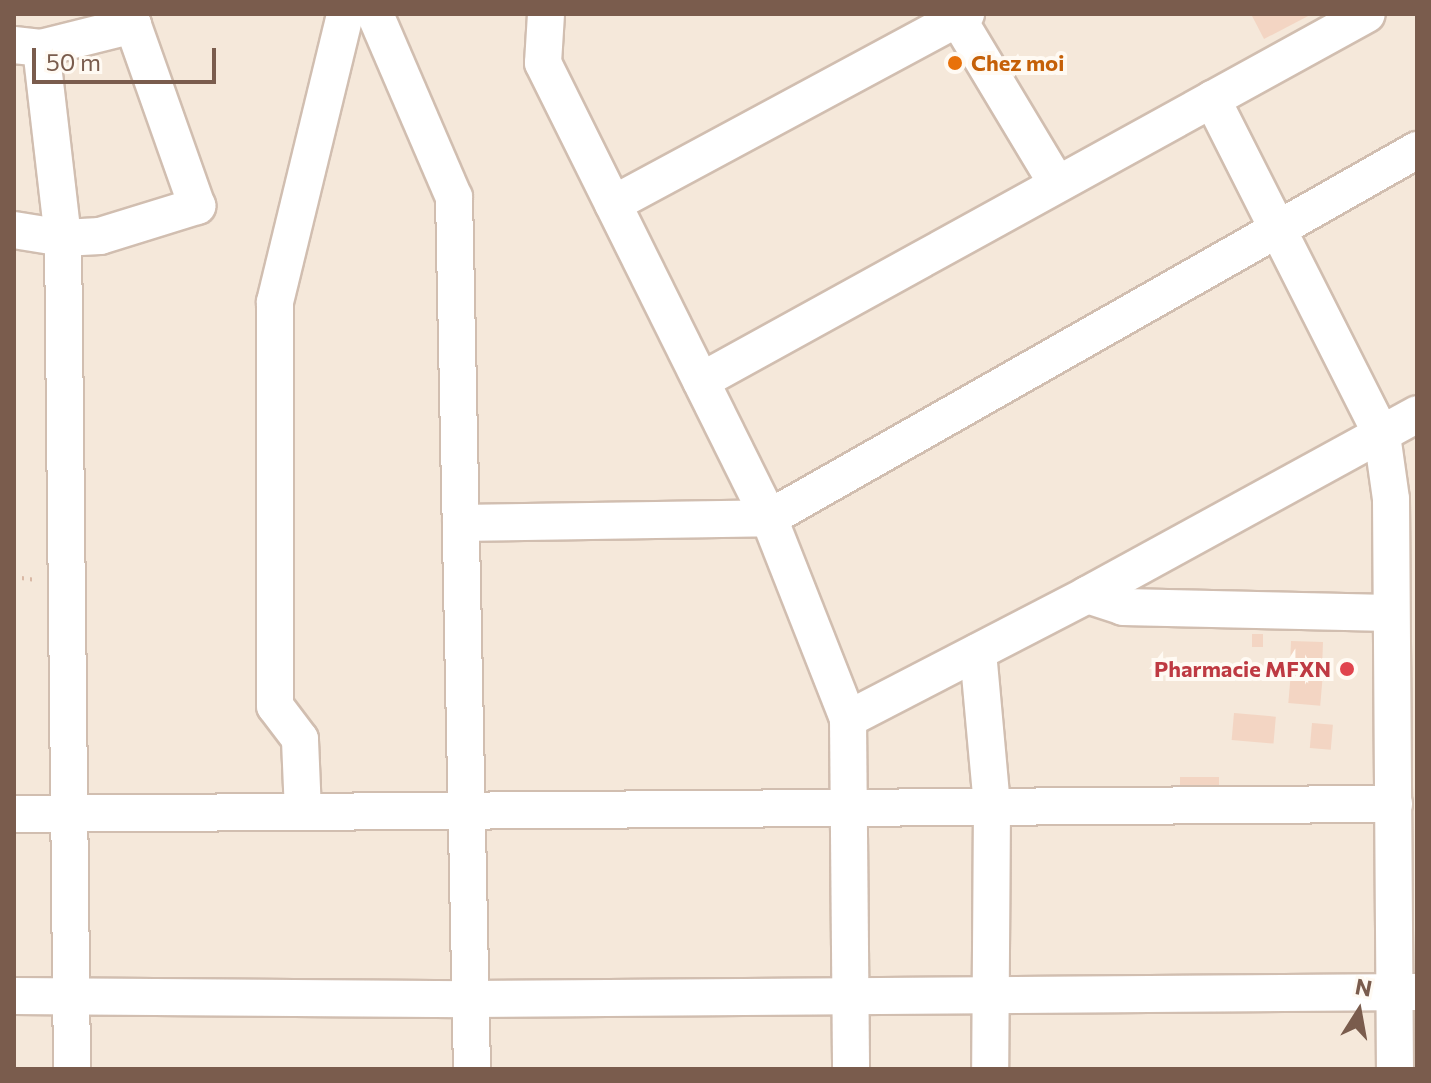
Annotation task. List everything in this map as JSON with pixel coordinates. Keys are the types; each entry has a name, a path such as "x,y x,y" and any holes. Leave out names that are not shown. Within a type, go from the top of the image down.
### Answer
{"street":[{"path":"303,812 300,739 275,706 275,302 345,14"},
{"path":"375,14 454,197 472,1069"},
{"path":"701,381 1367,14"},
{"path":"549,15 543,63 769,518 848,719 851,1069"},
{"path":"613,204 959,15 1057,184"},
{"path":"14,230 63,238 100,236 197,206 131,19 28,46 63,238 72,1069"},
{"path":"1212,99 1382,435 1391,499 1390,613 1405,735 1394,804 1406,992 1395,1069"},
{"path":"461,523 769,518 1276,225 1417,150"},
{"path":"848,719 1087,595 1417,414"},
{"path":"1087,595 1123,607 1390,613"},
{"path":"978,652 992,807 990,1069"},
{"path":"14,814 1394,804"},
{"path":"14,996 850,998 1406,992"}],"shaded area":[{"path":"14,14 1417,14 1417,1069 14,1069"}],"building":[{"path":"1251,14 1312,14 1264,39"},
{"path":"1252,634 1263,634 1263,647 1252,647"},
{"path":"1291,641 1323,642 1322,669 1290,668"},
{"path":"1291,672 1323,675 1320,706 1288,703"},
{"path":"1234,713 1276,717 1273,744 1232,740"},
{"path":"1312,723 1333,725 1331,750 1310,748"},
{"path":"1180,777 1219,777 1219,801 1180,801"}],"place":[{"name":"Chez moi","path":"955,63"},
{"name":"Pharmacie MFXN","path":"1347,669"}]}
